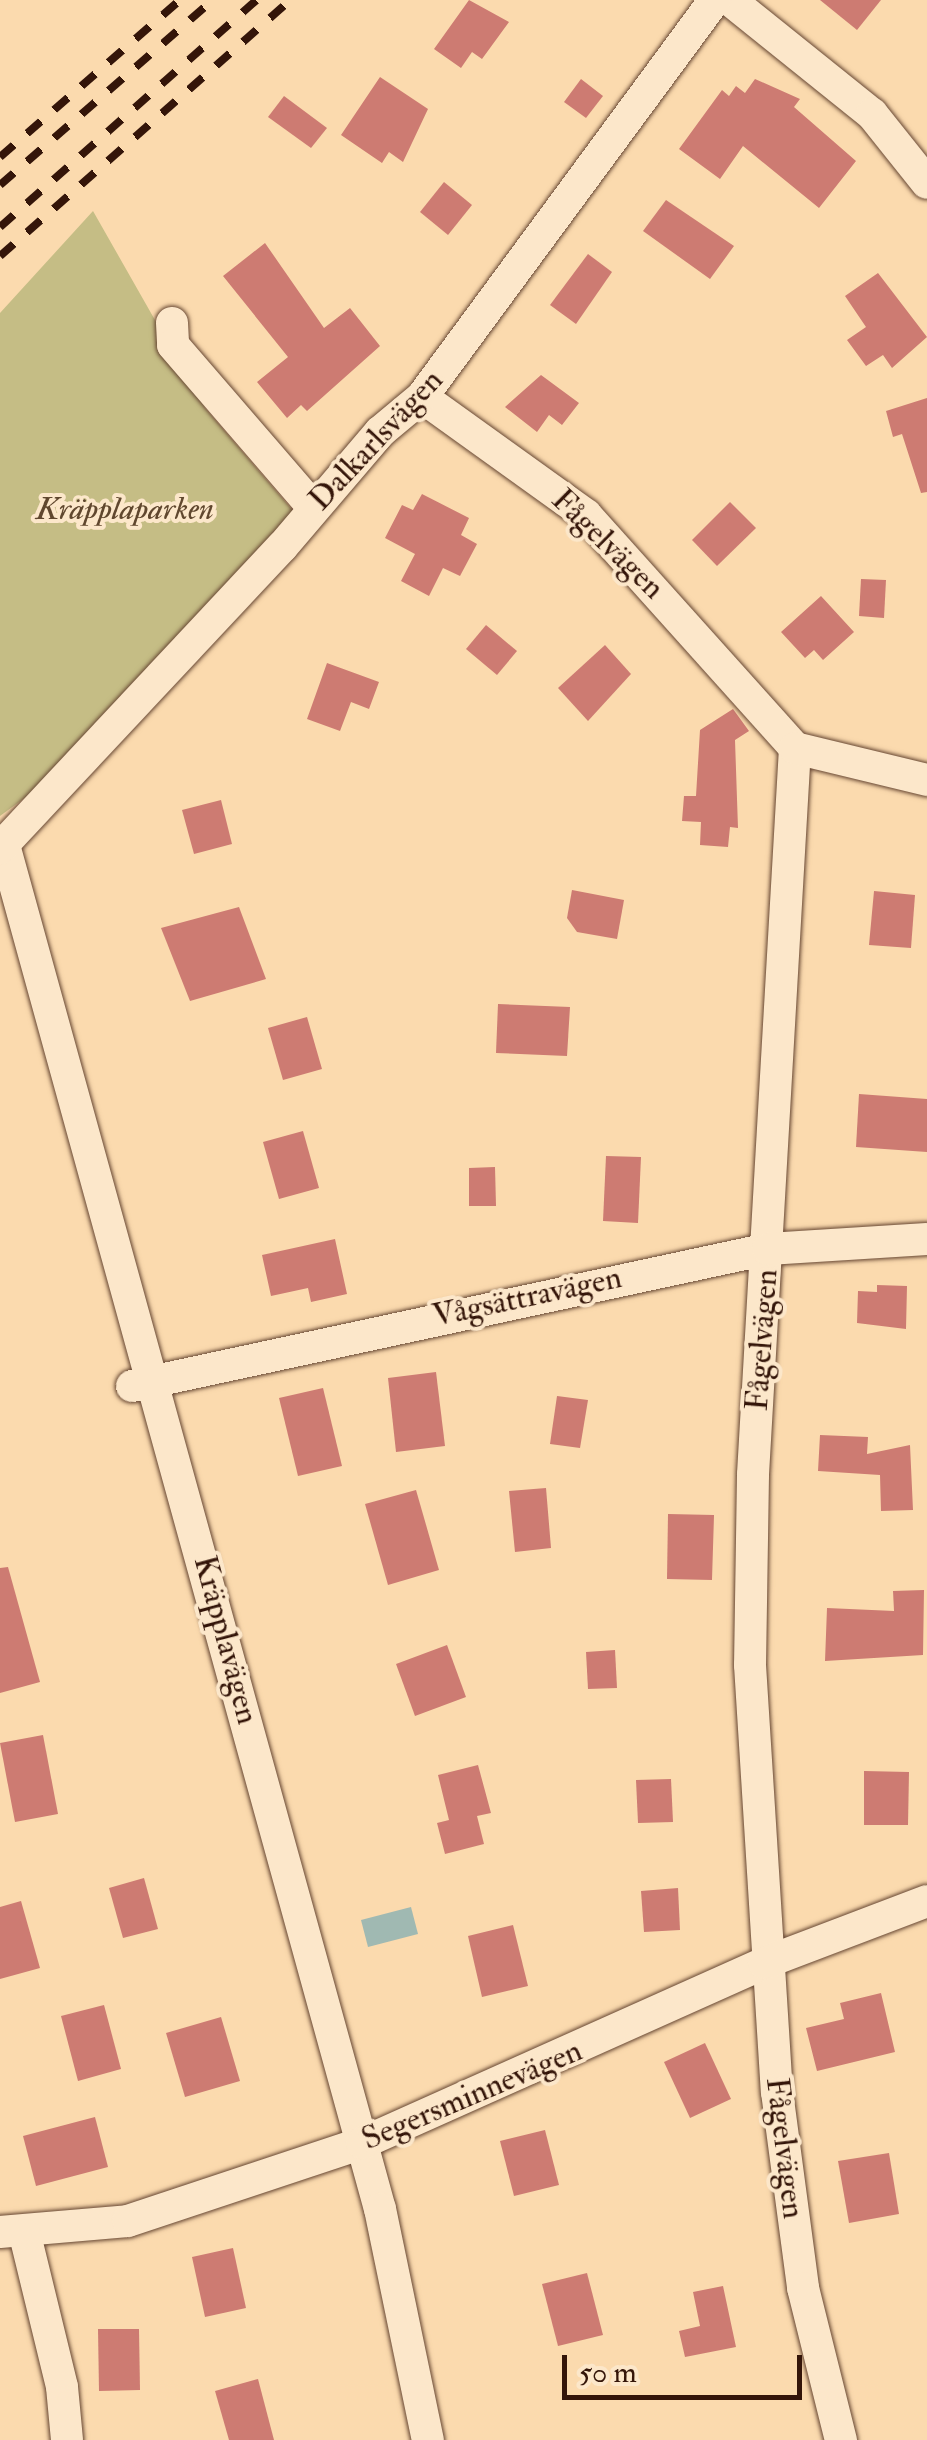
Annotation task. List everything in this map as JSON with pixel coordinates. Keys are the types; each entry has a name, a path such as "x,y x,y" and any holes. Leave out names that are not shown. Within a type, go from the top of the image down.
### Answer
{"street":[{"name":"Dalkarlsvägen","path":"2,846 282,548 312,506 422,396 715,0"},
{"path":"730,0 872,114 927,182"},
{"path":"172,323 172,345 312,506"},
{"name":"Fågelvägen","path":"422,396 586,515 796,748 750,1665 764,1964 803,2288 841,2440"},
{"path":"796,748 927,780"},
{"name":"Kräpplavägen","path":"2,846 144,1383 362,2143 428,2440"},
{"name":"Vågsättravägen","path":"144,1383 768,1249 927,1239"},
{"name":"Segersminnevägen","path":"12,2234 128,2220 362,2143 764,1964 927,1901"},
{"path":"12,2234 62,2387 67,2440"}],"green space":[{"name":"Kräpplaparken","path":"93,211 205,408 295,513 30,794 0,816 0,313"}],"water":[{"path":"411,1907 418,1934 368,1947 361,1920"}],"building":[{"path":"469,0 509,22 482,59 472,52 461,68 434,49"},
{"path":"820,0 881,0 857,30"},
{"path":"380,77 428,109 403,162 389,152 382,163 341,135"},
{"path":"581,79 603,96 586,118 564,102"},
{"path":"755,79 800,99 794,107 856,161 819,208 743,146 720,179 679,149 722,90 729,96 736,86 745,93"},
{"path":"284,96 327,128 311,148 268,117"},
{"path":"444,182 472,205 448,235 420,212"},
{"path":"666,200 734,246 710,279 643,231"},
{"path":"265,243 324,328 350,308 380,346 307,411 301,405 287,418 257,382 288,357 223,276"},
{"path":"588,254 612,272 576,324 550,305"},
{"path":"878,273 927,337 892,368 883,355 866,366 847,340 866,327 845,296"},
{"path":"541,375 579,403 562,425 549,415 537,432 505,407"},
{"path":"927,398 927,492 921,493 902,434 893,437 886,411"},
{"path":"422,494 469,518 461,535 477,544 460,576 443,568 429,596 401,581 415,554 385,538 402,505 413,510"},
{"path":"730,502 756,528 717,566 692,540"},
{"path":"861,579 886,580 884,618 859,616"},
{"path":"821,596 854,632 823,660 814,650 805,658 781,632"},
{"path":"486,625 517,651 497,675 466,649"},
{"path":"605,645 631,674 588,721 558,688"},
{"path":"327,663 379,682 369,709 351,702 340,731 307,719"},
{"path":"733,709 749,731 735,740 738,828 730,827 728,847 700,845 701,822 682,821 684,796 696,796 700,730"},
{"path":"221,800 232,844 194,854 182,810"},
{"path":"572,890 624,900 617,939 577,932 567,918"},
{"path":"874,891 915,895 911,948 869,945"},
{"path":"239,907 266,979 190,1001 161,928"},
{"path":"498,1004 570,1007 567,1056 496,1053"},
{"path":"307,1017 322,1069 283,1080 268,1028"},
{"path":"859,1094 927,1099 927,1152 856,1147"},
{"path":"303,1131 319,1188 279,1199 263,1142"},
{"path":"606,1156 641,1157 638,1223 603,1221"},
{"path":"495,1167 496,1206 469,1206 469,1168"},
{"path":"335,1239 347,1294 311,1302 308,1288 271,1296 262,1255"},
{"path":"877,1285 907,1286 906,1329 857,1323 858,1291 877,1292"},
{"path":"436,1372 445,1446 396,1452 388,1378"},
{"path":"323,1388 342,1466 298,1476 279,1398"},
{"path":"557,1396 588,1400 580,1448 550,1444"},
{"path":"820,1435 868,1437 867,1454 910,1445 913,1510 881,1511 880,1475 818,1471"},
{"path":"546,1488 551,1548 515,1552 509,1491"},
{"path":"416,1490 439,1570 388,1585 365,1504"},
{"path":"668,1514 714,1515 712,1580 667,1579"},
{"path":"8,1567 40,1682 0,1693 0,1568"},
{"path":"924,1590 923,1655 825,1661 827,1608 894,1611 893,1591"},
{"path":"447,1645 466,1697 415,1716 396,1664"},
{"path":"615,1650 617,1688 588,1689 586,1652"},
{"path":"43,1735 58,1814 15,1822 0,1743"},
{"path":"478,1765 491,1813 477,1816 484,1844 445,1854 437,1823 449,1820 438,1775"},
{"path":"864,1771 909,1772 908,1825 864,1825"},
{"path":"671,1779 673,1822 638,1823 636,1780"},
{"path":"144,1878 158,1929 123,1938 109,1888"},
{"path":"678,1888 680,1930 644,1932 641,1891"},
{"path":"21,1901 40,1968 0,1979 0,1907"},
{"path":"513,1925 528,1986 482,1997 468,1936"},
{"path":"881,1993 895,2052 817,2071 806,2028 844,2019 840,2003"},
{"path":"104,2005 121,2069 78,2081 61,2016"},
{"path":"221,2017 240,2081 185,2097 166,2033"},
{"path":"705,2043 731,2099 690,2118 664,2062"},
{"path":"95,2117 108,2167 36,2186 23,2136"},
{"path":"545,2130 559,2185 514,2196 500,2141"},
{"path":"889,2153 899,2214 849,2223 838,2161"},
{"path":"233,2248 246,2308 205,2317 192,2257"},
{"path":"587,2273 603,2335 558,2346 542,2284"},
{"path":"723,2286 736,2347 685,2357 679,2331 700,2326 693,2292"},
{"path":"98,2329 139,2329 140,2390 99,2391"},
{"path":"258,2379 274,2440 229,2440 215,2391"}],"railway":[{"path":"0,157 180,0"},
{"path":"0,185 213,0"},
{"path":"0,227 257,0"},
{"path":"0,256 290,0"}]}
